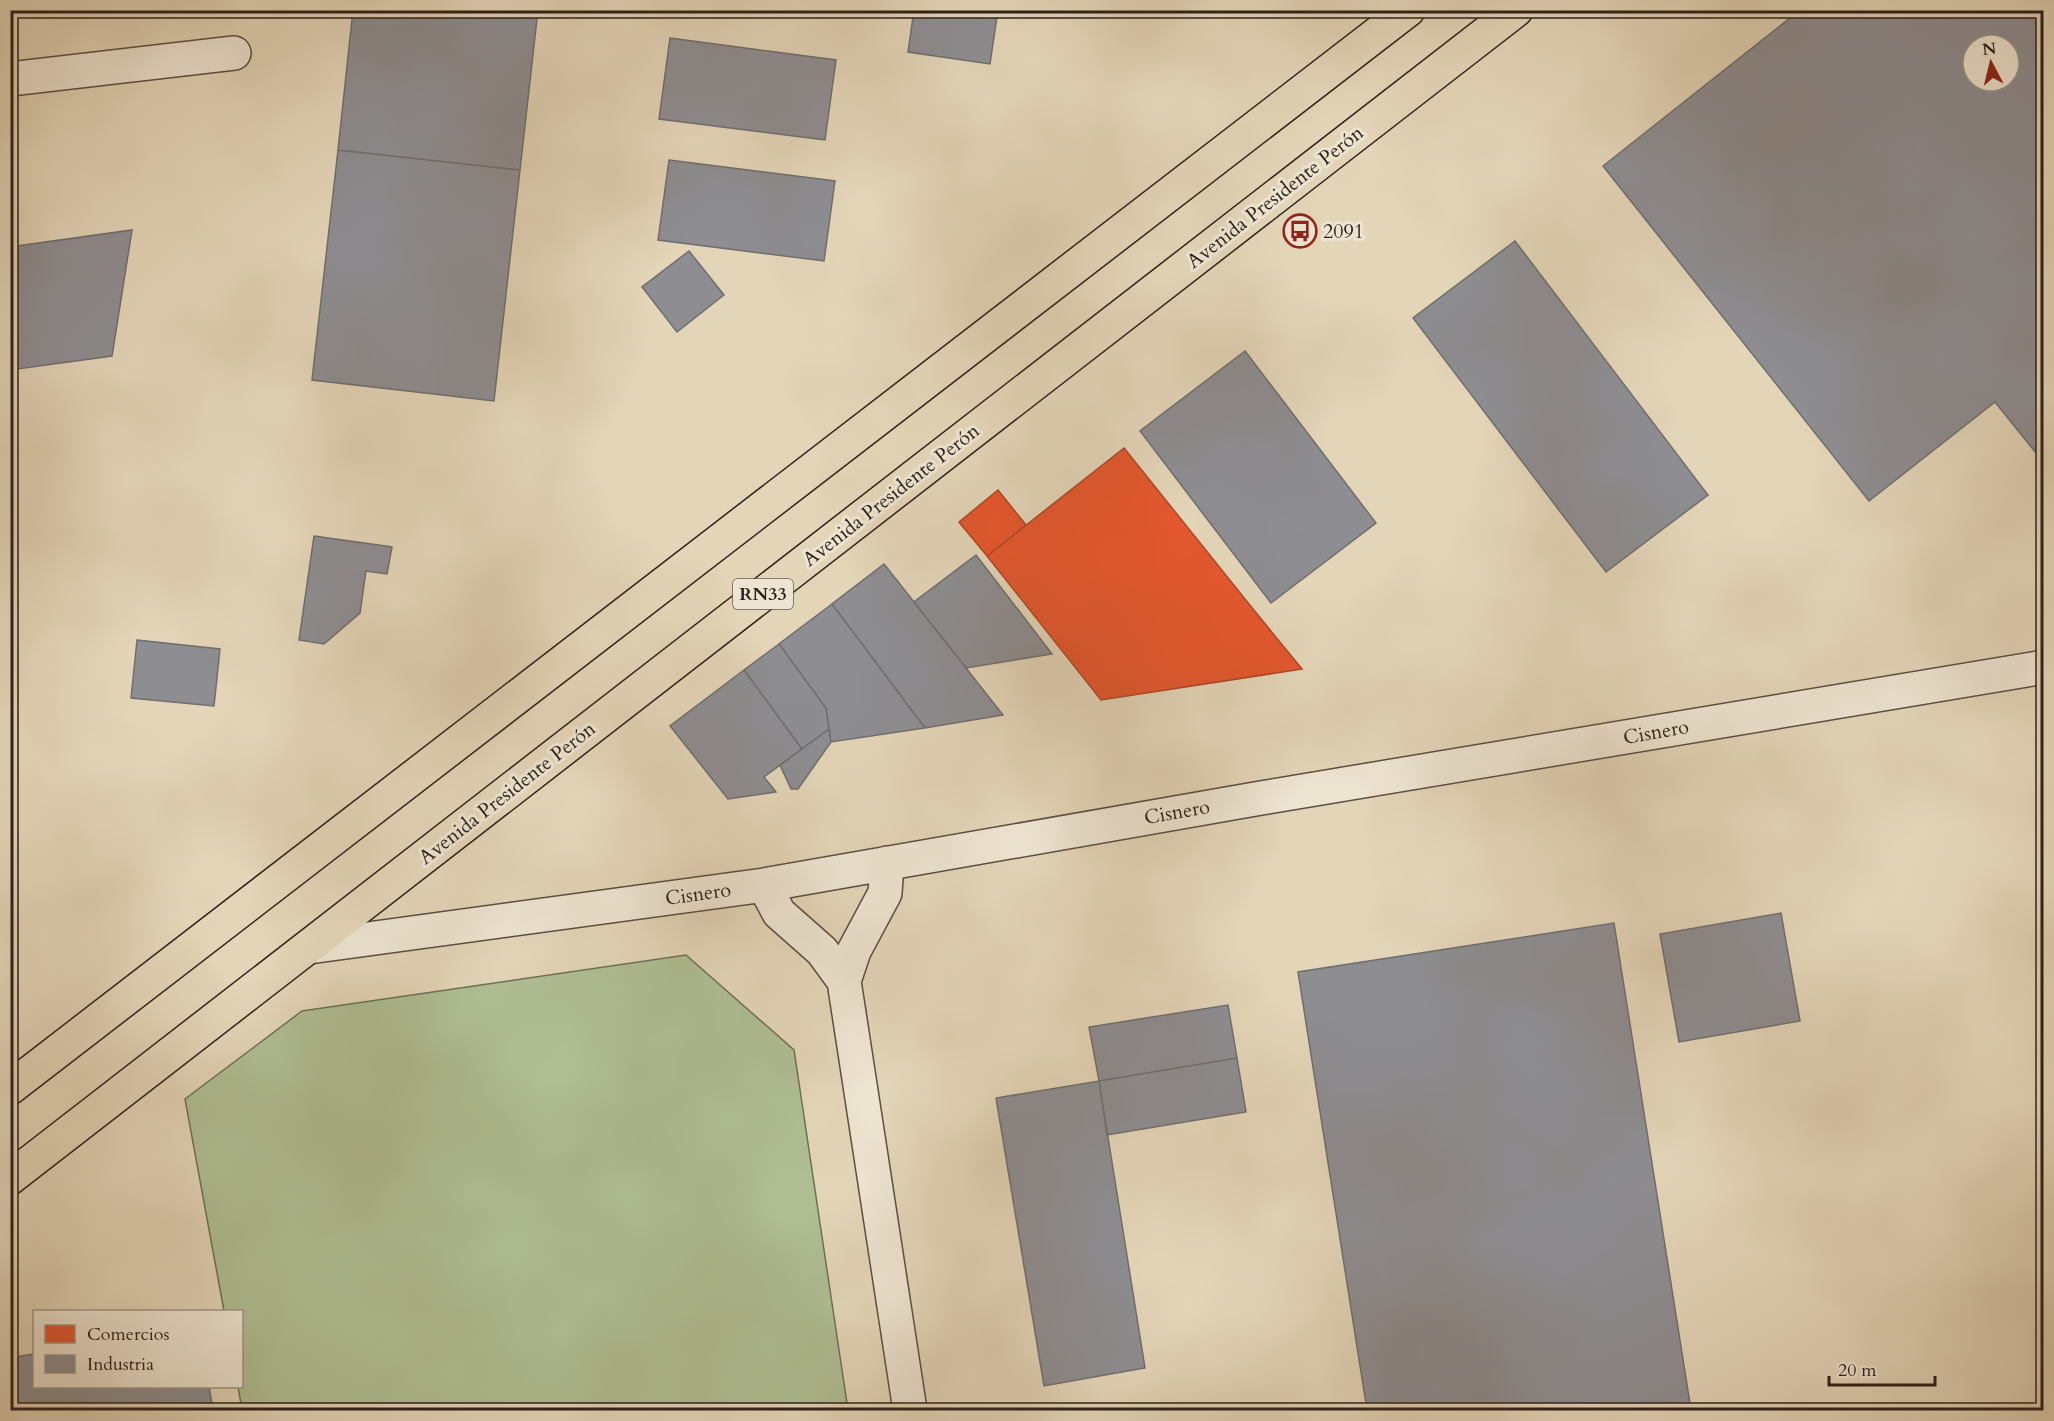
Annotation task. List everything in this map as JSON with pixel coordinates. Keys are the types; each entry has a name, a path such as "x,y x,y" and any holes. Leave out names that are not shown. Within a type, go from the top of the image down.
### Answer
{"main road":[{"path":"10,1088 1408,10"},
{"name":"Avenida Presidente Perón","path":"10,1178 1516,10"}],"lane":[{"path":"10,80 234,53"},
{"name":"Cisnero","path":"309,947 764,885 1272,796 2043,666"},
{"path":"887,863 885,893 854,951 844,981 910,1410"},
{"path":"764,885 779,913 822,951 844,981"}],"green space":[{"path":"686,955 794,1050 848,1410 242,1410 238,1388 243,1388 243,1310 224,1310 185,1099 302,1011"}],"building: Comercios":[{"path":"1124,448 1302,669 1101,700 987,556"},
{"path":"998,490 1026,525 987,556 959,522"}],"building: Industria":[{"path":"353,10 538,10 520,170 338,150"},
{"path":"914,10 998,10 990,64 908,52"},
{"path":"1800,10 2044,10 2044,463 1995,402 1869,501 1603,166"},
{"path":"670,38 836,60 825,140 659,119"},
{"path":"338,150 520,170 494,401 312,380"},
{"path":"669,160 835,181 824,261 658,240"},
{"path":"132,230 112,356 10,370 10,247"},
{"path":"1515,241 1708,495 1606,572 1413,318"},
{"path":"689,251 724,295 677,332 642,287"},
{"path":"1245,351 1376,523 1271,603 1140,431"},
{"path":"314,536 392,547 387,574 366,571 360,613 324,644 299,640"},
{"path":"976,555 1052,654 966,668 914,602"},
{"path":"884,564 1003,715 925,728 832,604"},
{"path":"832,604 925,728 831,742 826,708 779,644"},
{"path":"137,640 220,649 214,706 131,698"},
{"path":"779,644 826,708 829,729 802,749 744,670"},
{"path":"744,670 802,749 764,777 776,792 728,799 670,726"},
{"path":"829,729 831,742 798,789 791,789 780,765"},
{"path":"1781,913 1800,1021 1679,1042 1660,934"},
{"path":"1614,923 1691,1410 1367,1410 1298,972"},
{"path":"1228,1005 1237,1058 1099,1081 1089,1027"},
{"path":"1237,1058 1246,1112 1107,1135 1099,1081"},
{"path":"1099,1081 1145,1368 1044,1386 996,1098"},
{"path":"33,1354 33,1388 209,1388 213,1410 10,1410 10,1358"}],"place":[{"name":"2091","path":"1300,231"}]}
